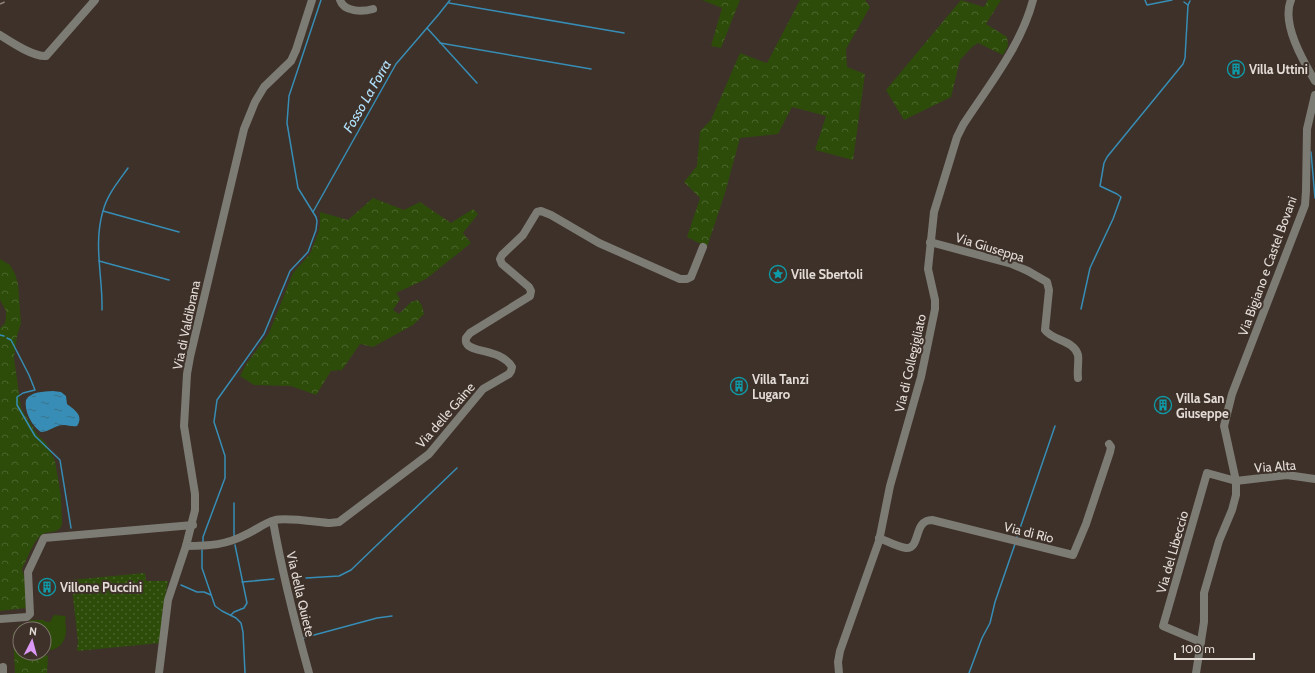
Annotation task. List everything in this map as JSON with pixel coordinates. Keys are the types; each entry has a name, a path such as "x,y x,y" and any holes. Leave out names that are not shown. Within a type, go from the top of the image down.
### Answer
{"street":[{"path":"0,35 16,45 38,55 46,56 95,0"},
{"name":"Via di Valdibrana","path":"159,673 168,600 193,525 195,510 196,498 184,426 187,374 191,350 244,129 255,102 264,87 291,61 312,0"},
{"path":"340,0 344,6 350,9 373,9"},
{"name":"Via di Collegigliato","path":"839,673 838,662 840,651 879,538 890,486 919,383 935,314 935,304 928,269 934,212 963,125 1000,69 1022,31 1033,0"},
{"path":"1290,0 1288,6 1288,18 1292,36 1315,81"},
{"name":"Via Bigiano e Castel Bovani","path":"1196,673 1204,622 1204,593 1219,541 1232,510 1236,495 1236,481 1224,426 1232,394 1304,205 1306,190 1307,129 1315,94"},
{"name":"Via delle Gaine","path":"186,546 219,545 232,541 273,521 281,520 312,522 332,527 339,525 345,518 429,454 483,389 509,374 511,371 511,365 504,358 472,347 466,342 466,336 528,298 531,294 528,286 500,262 500,258 521,238 537,212 541,211 551,215 599,243 680,279 687,279 691,277 703,247"},
{"name":"Via Giuseppa","path":"930,242 1012,264 1047,282 1048,290 1045,330 1050,335 1068,344 1075,350 1078,356 1078,378"},
{"name":"Via di Rio","path":"879,538 910,548 914,545 921,524 925,521 932,520 1073,555 1086,524 1108,459 1111,449 1109,444"},
{"name":"Via del Libeccio","path":"1202,642 1163,626 1207,473 1236,481"},
{"name":"Via Alta","path":"1236,481 1287,475 1315,478"},
{"name":"Via della Quiete","path":"273,521 302,650 309,673"},
{"path":"0,619 27,617 30,614 28,574 42,539 46,537 193,525"}],"green space":[{"path":"702,0 740,0 721,48 711,46 722,8"},
{"path":"800,0 865,0 870,7 846,49 847,67 865,74 853,160 815,150 826,116 792,107 778,134 740,138 725,193 707,247 687,237 700,198 684,182 697,166 700,131 711,120 740,53 767,63"},
{"path":"961,0 984,7 988,0 1001,0 986,24 1007,37 1008,46 1003,55 978,43 972,47 960,60 951,97 904,120 886,90"},
{"path":"373,198 404,210 420,202 451,223 473,209 478,214 463,233 471,243 426,279 396,293 400,299 393,310 399,314 411,302 418,300 422,306 424,314 413,325 373,347 360,344 342,370 331,371 316,395 291,386 254,385 240,376 247,363 269,333 293,273 310,254 319,231 320,212 348,220"},
{"name":"Villone Puccini","path":"0,259 10,265 18,284 21,323 17,336 14,358 21,408 37,434 46,443 55,461 61,496 62,524 58,530 41,535 38,538 22,569 25,579 26,608 0,611 0,328 5,323 6,311 0,300"},
{"path":"145,573 146,581 168,581 162,614 160,643 77,651 78,641 71,580"},
{"path":"54,615 66,616 64,640 59,646 52,650 52,621 51,621"},
{"path":"30,620 43,620 44,621"},
{"path":"14,661 48,661 47,673 15,673"}],"water":[{"path":"53,391 61,392 66,396 67,404 76,411 80,419 77,426 61,425 41,432 29,418 26,409 26,400 34,393"}],"waterway":[{"path":"203,544 203,537 225,478 225,456 214,422 217,400 264,334 290,271 308,252 316,230 316,217 298,188 287,123 289,96 321,0"},
{"name":"Fosso La Forra","path":"313,212 396,64 450,0"},
{"path":"1145,0 1147,5 1172,0"},
{"path":"1081,309 1090,268 1113,219 1121,197 1100,186 1104,163 1107,157 1183,64 1185,58 1188,5 1190,1"},
{"path":"1184,2 1188,5"},
{"path":"449,3 624,33"},
{"path":"427,28 477,83"},
{"path":"440,43 591,69"},
{"path":"1311,152 1315,198"},
{"path":"102,310 99,248 100,223 107,200 128,168"},
{"path":"103,211 179,232"},
{"path":"99,261 169,280"},
{"path":"0,335 4,336"},
{"path":"7,338 11,340 35,390 23,393 17,397 17,405 35,436 60,460 71,528"},
{"path":"1017,537 1055,426"},
{"path":"306,578 339,576 351,570 457,468"},
{"path":"234,503 234,537"},
{"path":"969,673 982,638 990,623 995,602 1015,544"},
{"path":"231,615 234,612 244,608 247,603 235,545"},
{"path":"202,550 202,568 215,606 236,618 241,623 243,632 245,673"},
{"path":"242,582 274,579"},
{"path":"181,585 197,592 204,592 211,595"},
{"path":"303,638 377,618 392,616"}],"railway":[{"path":"0,4 9,0"}],"place":[{"name":"Villa Uttini","path":"1236,69"},
{"name":"Ville Sbertoli","path":"778,274"},
{"name":"Villa Tanzi Lugaro","path":"739,386"},
{"name":"Villa San Giuseppe","path":"1163,405"},
{"name":"Villone Puccini","path":"47,587"}]}
